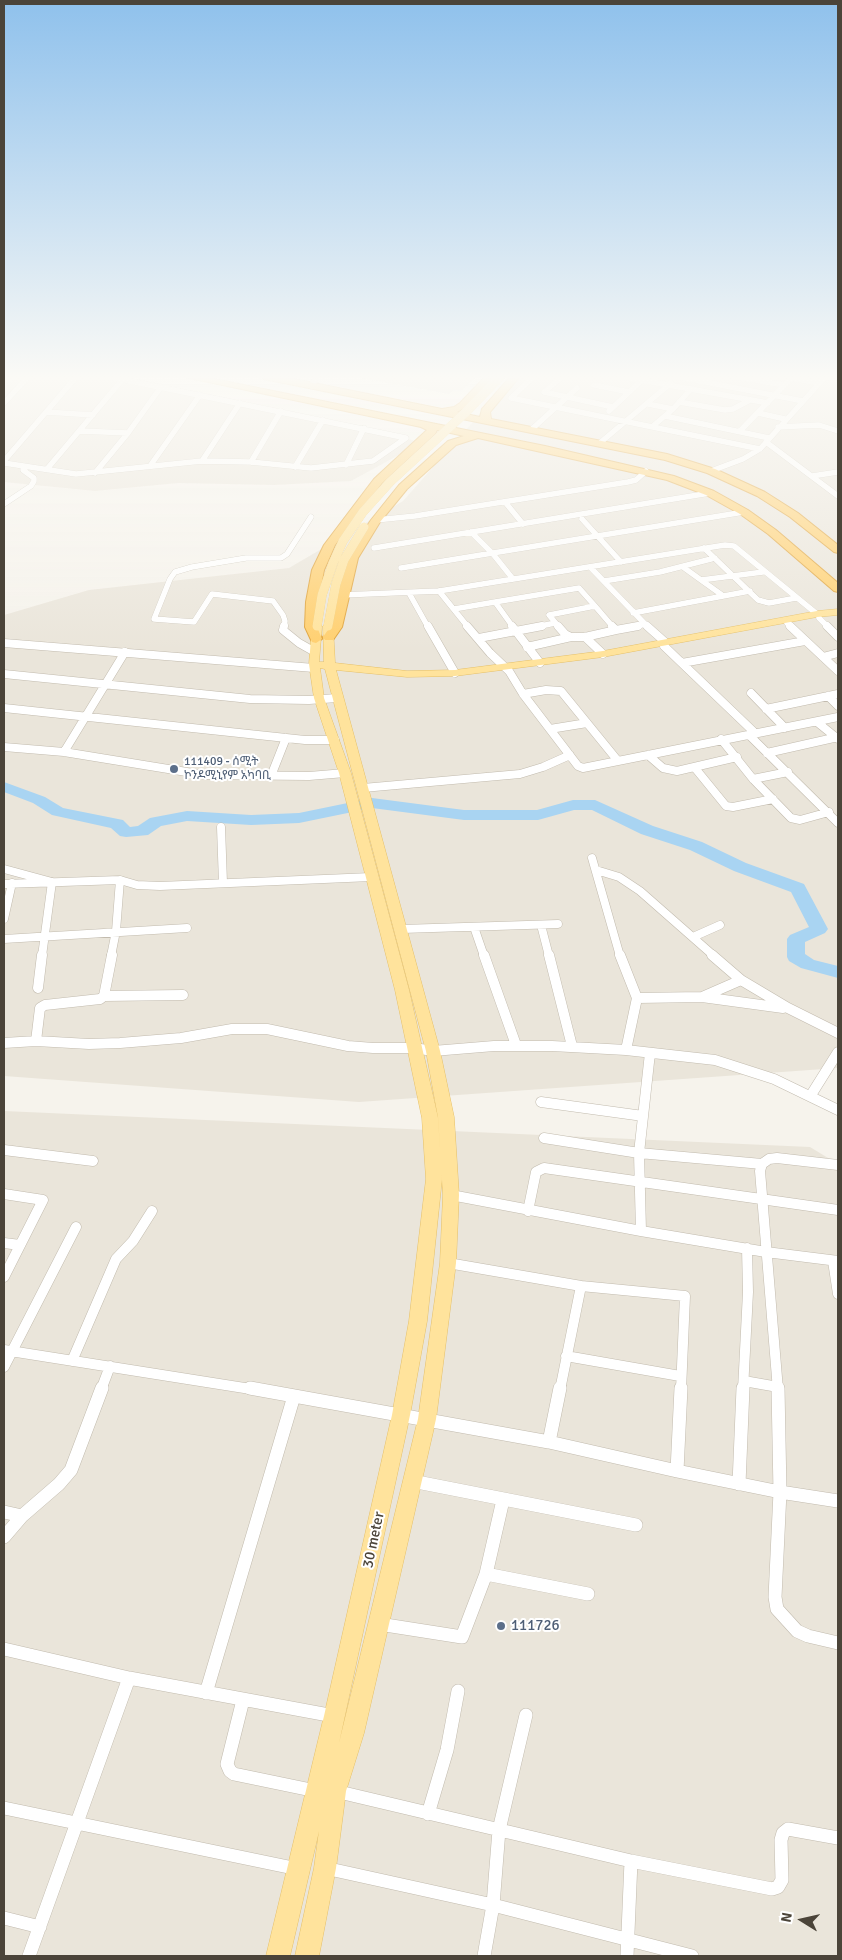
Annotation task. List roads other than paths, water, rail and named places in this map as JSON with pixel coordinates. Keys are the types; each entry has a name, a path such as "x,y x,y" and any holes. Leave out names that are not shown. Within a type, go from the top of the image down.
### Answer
{"highway":[{"path":"316,639 311,627 312,602 318,570 330,545 378,481 393,467"},
{"path":"324,630 336,628 342,595 352,558 376,520 403,487 425,467"},
{"path":"629,467 646,471 710,493 744,512 772,532 838,589"},
{"path":"700,467 761,494 794,515 838,550"}],"main road":[{"path":"307,1956 325,1868 325,1791 353,1733 427,1419 448,1263 451,1195 446,1117 433,1051 402,930 361,804 331,668 324,630 322,595 333,563 344,541 363,512 406,467"},
{"path":"361,804 345,773 335,740 318,698 314,666 316,639 324,630 344,560 372,514 416,467"},
{"path":"314,666 407,674 455,673 573,663 664,644 838,614"},
{"path":"331,668 358,674 391,677 437,677 507,669 602,654 787,623 818,616"},
{"path":"334,684 344,677 358,674"},
{"name":"30 meter","path":"278,1956 298,1869 325,1791 335,1716 402,1415 418,1321 434,1178 430,1118 402,990 371,877 361,804"}],"street":[{"path":"4,504 31,486 34,481 34,478 23,470 24,467"},
{"path":"35,467 76,474 138,467"},
{"path":"95,473 100,467"},
{"path":"711,471 720,467"},
{"path":"800,467 838,496"},
{"path":"376,520 416,516 628,482 636,480 646,471"},
{"path":"812,476 838,472"},
{"path":"374,548 710,493"},
{"path":"505,502 523,524"},
{"path":"401,568 744,512"},
{"path":"311,517 287,554 281,558 246,558 174,572 154,619 194,622 212,594 272,601 285,620 283,630 299,643 315,652"},
{"path":"582,519 621,562"},
{"path":"471,532 493,554 512,579"},
{"path":"342,595 438,591 591,568 725,545 734,546 818,616 838,637"},
{"path":"704,548 758,600 769,603 796,598"},
{"path":"604,581 683,567 715,558"},
{"path":"683,567 722,595"},
{"path":"591,568 752,734 767,753 829,812 838,823"},
{"path":"700,580 763,572"},
{"path":"454,609 579,588 616,630"},
{"path":"438,591 490,653 507,669 523,694 578,766 583,768 838,717"},
{"path":"633,613 750,591"},
{"path":"409,593 455,673"},
{"path":"495,602 540,663"},
{"path":"571,638 565,634 549,615 595,606"},
{"path":"479,638 555,623"},
{"path":"787,623 838,671"},
{"path":"528,647 646,624"},
{"path":"585,637 602,654"},
{"path":"4,639 125,652"},
{"path":"682,663 805,641"},
{"path":"4,643 314,666"},
{"path":"64,752 125,652"},
{"path":"823,657 838,654"},
{"path":"4,674 250,699 309,700 337,698"},
{"path":"523,694 546,690 561,691 618,761"},
{"path":"751,693 785,728"},
{"path":"766,709 838,694"},
{"path":"828,696 838,706"},
{"path":"4,708 286,738 335,740"},
{"path":"817,722 838,738"},
{"path":"550,729 587,723"},
{"path":"272,776 286,738"},
{"path":"767,753 838,738"},
{"path":"721,740 753,778 795,820 829,812"},
{"path":"4,748 64,752 188,774 272,776 345,773"},
{"path":"361,804 520,774 543,767 570,755"},
{"path":"648,755 658,764 670,770 695,768 737,758"},
{"path":"695,768 726,806 733,807 773,799"},
{"path":"753,778 788,772"},
{"path":"221,827 223,883"},
{"path":"592,858 623,966 638,998 626,1050"},
{"path":"4,869 52,882"},
{"path":"596,870 618,876 640,891 741,980 788,1008 838,1033"},
{"path":"4,919 8,883 120,880 128,884 145,886 371,877"},
{"path":"104,996 116,932 120,880"},
{"path":"38,988 52,882"},
{"path":"402,930 558,924"},
{"path":"541,925 572,1046"},
{"path":"693,937 720,925"},
{"path":"474,927 516,1046"},
{"path":"4,939 187,928"},
{"path":"702,997 741,980"},
{"path":"36,1041 40,1008 45,1005 100,999 104,996 183,995"},
{"path":"638,998 702,997 788,1008"},
{"path":"4,1043 36,1041 89,1044 120,1043 181,1038 232,1029 267,1029 348,1046 414,1048 433,1051 516,1046 572,1046 626,1050 715,1060 774,1079 811,1095 838,1110"},
{"path":"811,1095 838,1052"},
{"path":"641,1231 639,1153 650,1053"},
{"path":"541,1102 643,1116"},
{"path":"544,1138 639,1153 762,1164"},
{"path":"4,1150 93,1161"},
{"path":"838,1165 777,1158 769,1159 762,1164 760,1171 778,1387 780,1492 777,1609 784,1620 797,1631 808,1636 838,1643"},
{"path":"528,1211 536,1172 539,1169 838,1210"},
{"path":"4,1194 43,1200 4,1277"},
{"path":"451,1195 641,1231 766,1252 836,1261 838,1294"},
{"path":"72,1361 116,1259 133,1241 152,1211"},
{"path":"4,1367 8,1351 76,1227"},
{"path":"4,1243 20,1245"},
{"path":"739,1484 748,1292 747,1248"},
{"path":"448,1263 581,1286 685,1296 677,1471"},
{"path":"549,1442 581,1286"},
{"path":"8,1351 179,1376 427,1419 549,1442 739,1484 838,1501"},
{"path":"566,1356 680,1376"},
{"path":"4,1537 22,1516 59,1484 71,1470 110,1366"},
{"path":"744,1382 778,1387"},
{"path":"206,1693 294,1396"},
{"path":"412,1482 636,1525"},
{"path":"379,1624 462,1637 486,1574 503,1500"},
{"path":"4,1512 22,1516"},
{"path":"486,1574 588,1594"},
{"path":"4,1649 129,1678 335,1716"},
{"path":"29,1956 129,1678"},
{"path":"428,1814 447,1750 458,1691"},
{"path":"243,1700 227,1764 230,1771 234,1774 325,1791 631,1861 772,1889 778,1887 782,1880 782,1840 783,1833 788,1829 838,1838"},
{"path":"484,1956 493,1905 499,1830 526,1715"},
{"path":"4,1808 298,1869"},
{"path":"627,1956 631,1861"},
{"path":"325,1868 493,1905 692,1956"},
{"path":"4,1918 40,1926"}],"waterway":[{"path":"4,787 39,800 58,812 117,824 126,832 142,831 156,822 187,816 251,820 299,818 372,803 464,815 538,815 573,805 595,805 647,830 696,846 740,867 798,888 819,929 796,939 796,957 808,964 838,972"}],"place":[{"name":"111409 - ሰሚት ኮንዶሚኒየም አካባቢ","path":"174,769"},
{"name":"111726","path":"501,1626"}]}
